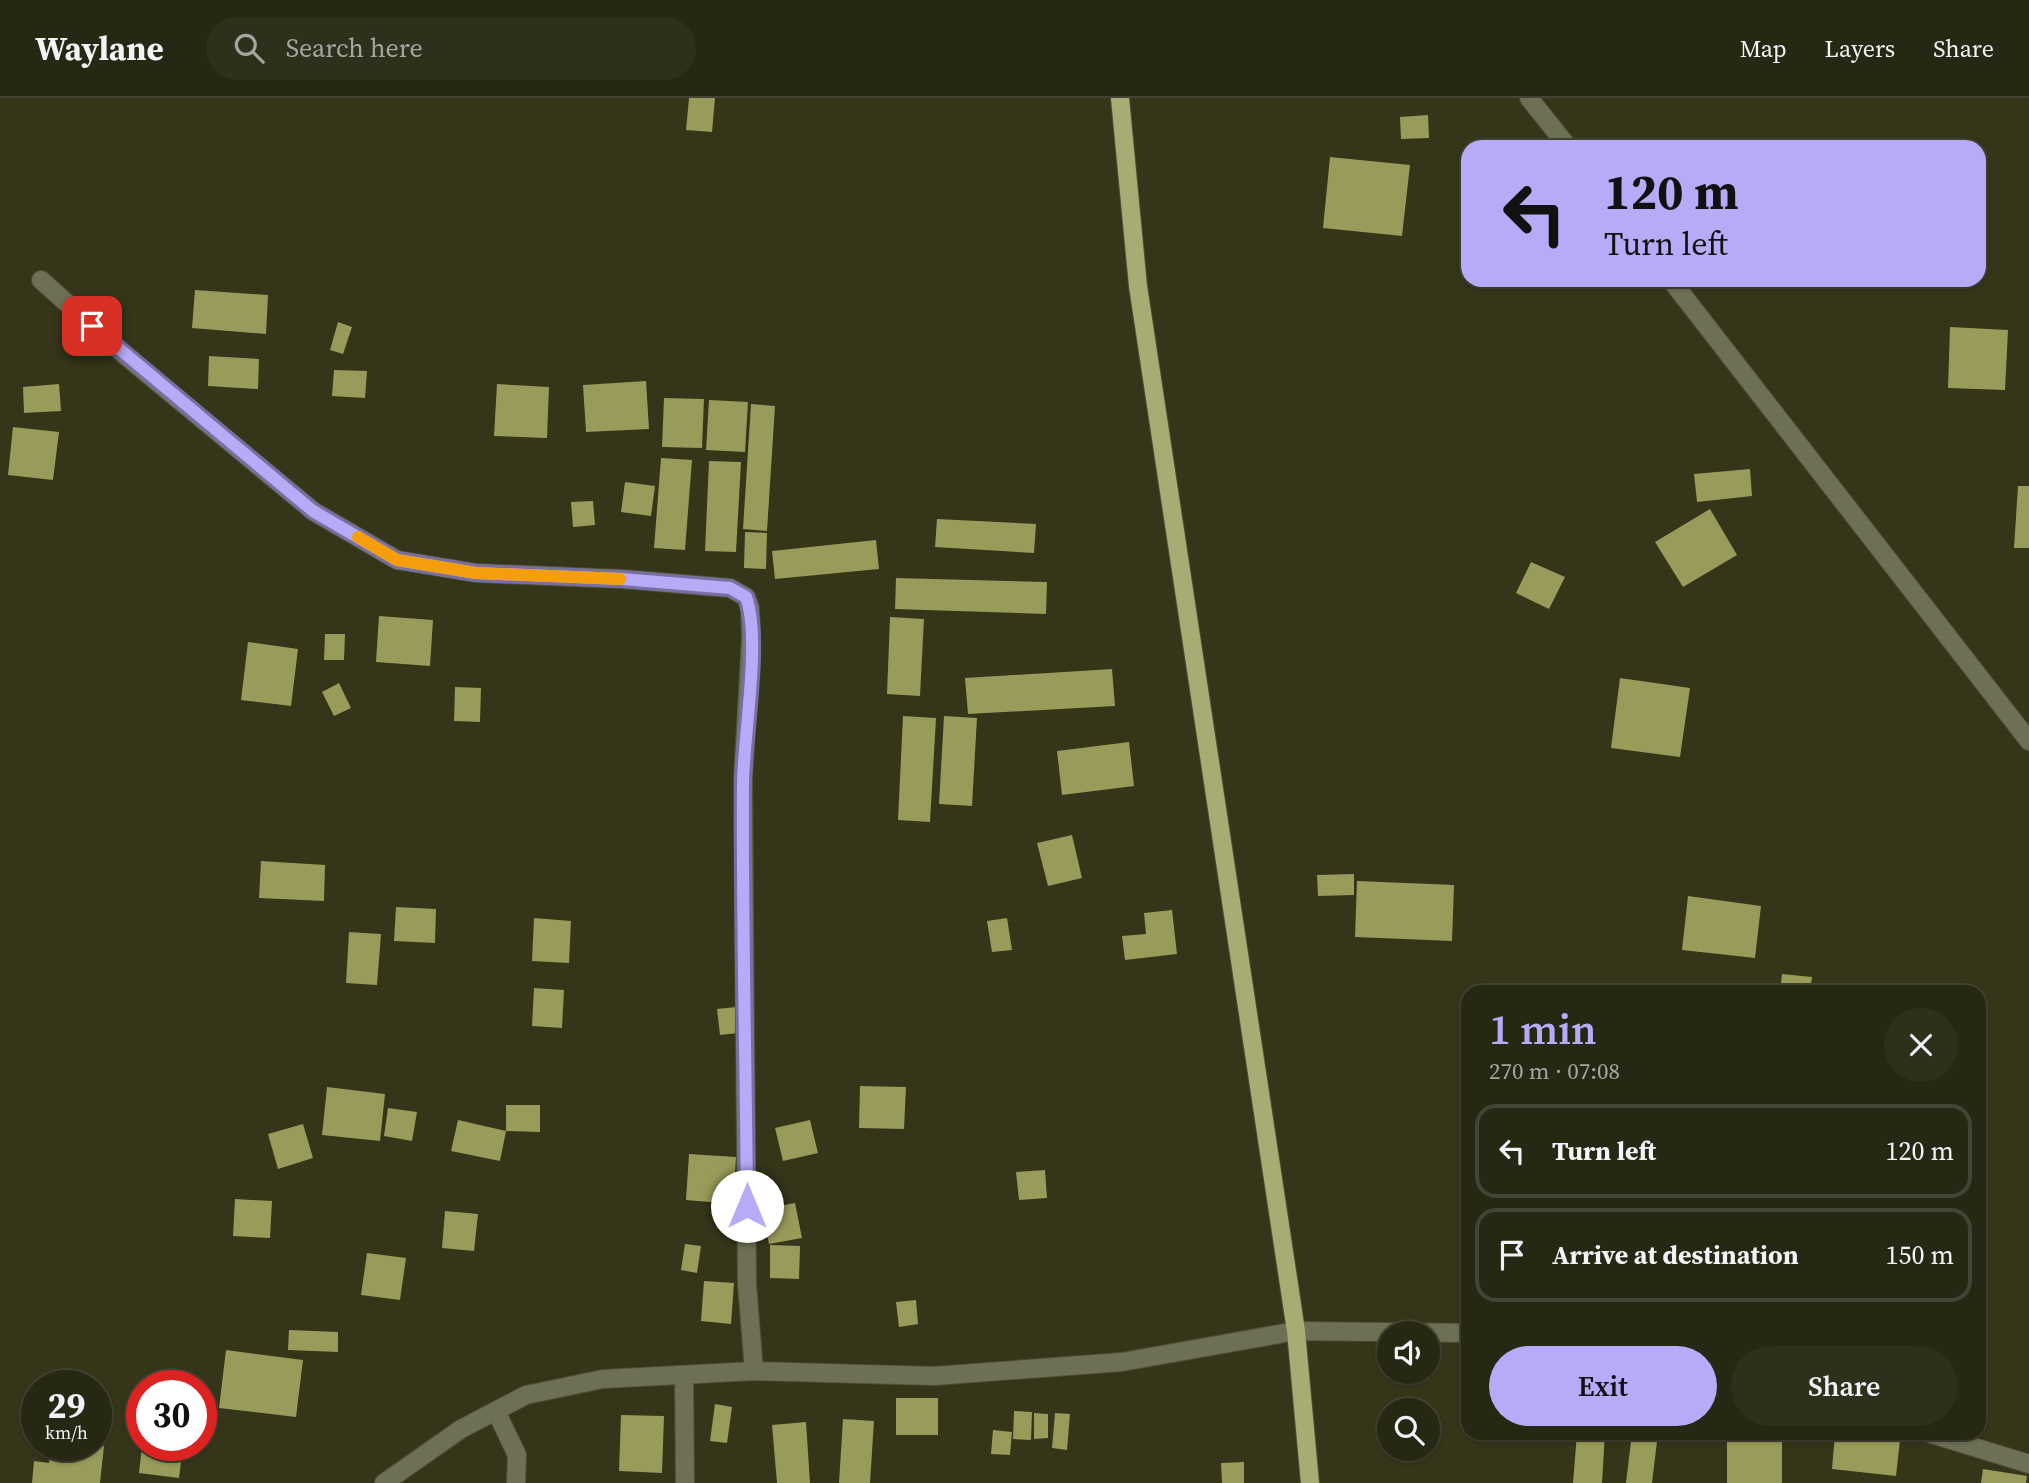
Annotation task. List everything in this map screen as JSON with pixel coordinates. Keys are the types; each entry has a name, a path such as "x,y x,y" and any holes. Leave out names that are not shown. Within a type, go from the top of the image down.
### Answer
{"main road":[{"path":"1121,98 1138,286 1296,1331 1310,1483"}],"street":[{"path":"1530,98 1563,140"},
{"path":"41,280 127,357 313,511 397,560 476,573 622,579 730,588 746,597 750,608 751,637 743,779 747,1270 754,1371"},
{"path":"1676,287 2029,741"},
{"path":"384,1483 461,1429 526,1395 603,1379 754,1371 934,1376 1109,1363 1296,1331 1461,1333"},
{"path":"684,1375 685,1483"},
{"path":"496,1411 517,1455 516,1483"},
{"path":"1951,1440 2029,1464"}],"building":[{"path":"689,98 715,98 712,132 686,130"},
{"path":"1428,115 1429,138 1401,139 1400,117"},
{"path":"1330,157 1410,165 1402,236 1323,228"},
{"path":"195,290 268,295 266,334 192,328"},
{"path":"338,322 352,327 343,354 330,350"},
{"path":"1950,327 2008,330 2005,390 1948,388"},
{"path":"209,356 259,359 258,389 208,386"},
{"path":"334,370 367,371 365,398 332,396"},
{"path":"646,381 649,429 586,432 583,385"},
{"path":"59,384 61,411 24,413 23,387"},
{"path":"497,384 549,387 547,438 494,436"},
{"path":"664,398 704,399 702,448 662,447"},
{"path":"709,400 748,402 745,452 706,450"},
{"path":"751,404 775,406 767,531 743,529"},
{"path":"13,427 59,432 53,480 8,475"},
{"path":"661,458 692,460 685,550 654,548"},
{"path":"709,461 741,462 736,552 705,551"},
{"path":"1750,469 1752,496 1697,502 1694,474"},
{"path":"625,482 655,486 651,516 621,512"},
{"path":"2018,486 2029,486 2029,548 2014,548"},
{"path":"593,501 595,525 573,527 571,502"},
{"path":"1710,509 1737,555 1683,587 1655,542"},
{"path":"937,519 1036,524 1034,553 935,547"},
{"path":"745,532 767,533 766,569 744,568"},
{"path":"876,540 879,569 775,579 772,551"},
{"path":"1531,562 1565,577 1549,609 1516,593"},
{"path":"896,578 1047,582 1046,614 895,609"},
{"path":"379,616 433,620 430,666 376,662"},
{"path":"890,617 924,619 920,696 887,694"},
{"path":"325,634 345,634 344,660 324,660"},
{"path":"248,642 298,649 291,706 241,700"},
{"path":"1112,669 1115,706 968,714 965,678"},
{"path":"1620,678 1690,688 1680,757 1611,748"},
{"path":"339,683 351,708 334,716 322,692"},
{"path":"455,687 481,688 480,722 454,721"},
{"path":"903,716 936,718 930,822 898,820"},
{"path":"944,716 977,718 972,806 939,804"},
{"path":"1129,742 1134,786 1062,795 1057,751"},
{"path":"1072,835 1082,878 1048,886 1037,843"},
{"path":"261,861 325,865 324,901 259,898"},
{"path":"1354,874 1354,895 1318,896 1317,875"},
{"path":"1357,881 1454,885 1452,941 1355,937"},
{"path":"1688,896 1761,906 1755,958 1682,950"},
{"path":"396,907 436,909 435,943 394,941"},
{"path":"1172,910 1177,954 1125,960 1122,936 1146,934 1144,913"},
{"path":"534,918 571,921 569,963 532,961"},
{"path":"1007,918 1012,950 992,952 987,921"},
{"path":"349,932 381,934 377,985 346,983"},
{"path":"1782,974 1812,977 1811,985 1781,985"},
{"path":"534,988 564,990 562,1028 532,1026"},
{"path":"736,1007 739,1033 720,1035 717,1009"},
{"path":"860,1086 906,1087 904,1129 859,1128"},
{"path":"327,1087 385,1094 380,1141 322,1135"},
{"path":"506,1105 540,1105 540,1132 506,1131"},
{"path":"388,1108 417,1112 412,1141 384,1136"},
{"path":"458,1120 506,1131 500,1161 451,1151"},
{"path":"810,1120 818,1153 783,1161 775,1128"},
{"path":"303,1124 313,1158 278,1169 268,1134"},
{"path":"689,1154 736,1157 733,1204 686,1200"},
{"path":"1045,1170 1047,1198 1019,1200 1016,1172"},
{"path":"235,1199 272,1201 270,1238 233,1236"},
{"path":"795,1203 802,1238 769,1244 762,1209"},
{"path":"445,1211 478,1214 474,1251 442,1248"},
{"path":"685,1244 701,1246 697,1273 681,1270"},
{"path":"770,1245 800,1246 799,1279 770,1278"},
{"path":"367,1253 406,1258 400,1300 361,1295"},
{"path":"704,1281 734,1283 731,1324 701,1321"},
{"path":"916,1300 918,1324 899,1327 896,1302"},
{"path":"289,1330 338,1332 338,1352 288,1350"},
{"path":"226,1350 303,1360 296,1417 219,1408"},
{"path":"896,1398 938,1398 938,1435 896,1435"},
{"path":"715,1404 732,1407 727,1443 710,1441"},
{"path":"1014,1411 1032,1412 1031,1440 1013,1439"},
{"path":"1034,1413 1048,1414 1048,1438 1034,1439"},
{"path":"1055,1413 1070,1414 1067,1450 1052,1448"},
{"path":"621,1415 664,1416 662,1473 619,1471"},
{"path":"843,1419 874,1421 870,1483 839,1483"},
{"path":"806,1422 810,1483 777,1483 772,1425"},
{"path":"993,1430 1012,1432 1010,1455 991,1454"},
{"path":"1576,1440 1605,1440 1602,1483 1573,1483"},
{"path":"1631,1440 1657,1440 1652,1483 1626,1483"},
{"path":"1727,1440 1782,1440 1782,1483 1727,1483"},
{"path":"1834,1440 1900,1440 1896,1476 1832,1469"},
{"path":"34,1461 102,1461 100,1483 32,1483"},
{"path":"140,1461 181,1461 179,1478 139,1473"},
{"path":"1244,1462 1244,1483 1222,1483 1221,1463"},
{"path":"1983,1469 2027,1476 2026,1483 1981,1483"}],"slow traffic":[{"path":"358,537 397,560 476,573 543,578 620,579"}],"route":[{"path":"92,326 313,511 397,560 476,573 543,578 622,579 730,588 746,597 750,608 751,637 743,779 747,1206"}]}
